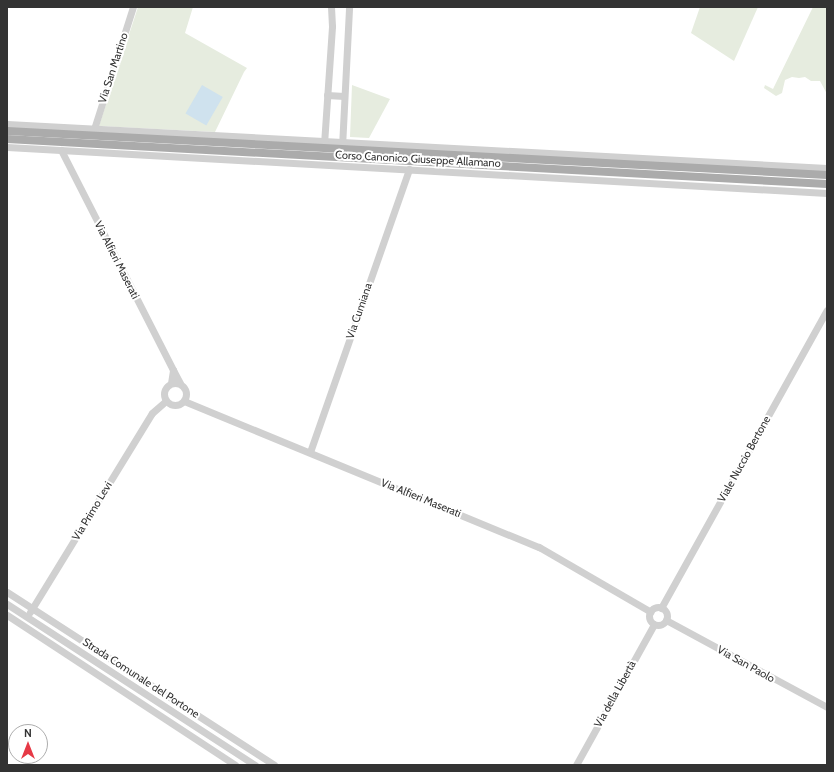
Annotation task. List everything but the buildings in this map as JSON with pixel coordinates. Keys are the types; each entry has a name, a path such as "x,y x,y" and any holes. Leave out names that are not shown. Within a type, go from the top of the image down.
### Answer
{"main road":[{"name":"Corso Canonico Giuseppe Allamano","path":"7,131 324,145 341,149 827,184"},
{"name":"Corso Canonico Giuseppe Allamano","path":"7,139 341,149 827,175"}],"street":[{"name":"Via San Martino","path":"94,129 133,7"},
{"path":"324,145 332,26 331,7"},
{"path":"341,166 349,7"},
{"path":"327,95 344,96"},
{"name":"Corso Canonico Giuseppe Allamano","path":"7,124 324,145"},
{"name":"Corso Canonico Giuseppe Allamano","path":"7,147 827,192"},
{"name":"Corso Canonico Giuseppe Allamano","path":"341,149 827,168"},
{"name":"Via Alfieri Maserati","path":"61,150 173,370"},
{"name":"Via Cumiana","path":"310,452 409,169"},
{"name":"Viale Nuccio Bertone","path":"662,608 827,310"},
{"path":"171,383 173,370"},
{"path":"173,370 186,392 184,401 176,405 166,401 163,393 164,388 171,383 180,383"},
{"name":"Via Primo Levi","path":"22,625 152,413 166,401"},
{"name":"Via Alfieri Maserati","path":"184,401 539,547 650,612"},
{"name":"Strada Comunale del Portone","path":"7,592 274,765"},
{"name":"Strada Comunale del Portone","path":"8,604 256,765"},
{"path":"657,607 662,608 667,614 666,620 660,625 654,624 650,620 650,612 657,607"},
{"name":"Strada Comunale del Portone","path":"7,615 235,765"},
{"name":"Via San Paolo","path":"666,620 827,707"},
{"name":"Via della Libertà","path":"576,765 654,624"}],"shaded area":[{"path":"138,7 193,7 185,33 247,68 215,132 99,126"},
{"path":"700,7 758,7 734,61 691,33"},
{"path":"813,7 827,7 827,94 820,81 811,81 805,77 792,77 785,80 782,93 776,96 764,88 765,85 773,89"},
{"path":"352,85 390,99 369,138 350,137"}],"water":[{"path":"202,85 223,97 206,126 186,114"}]}
